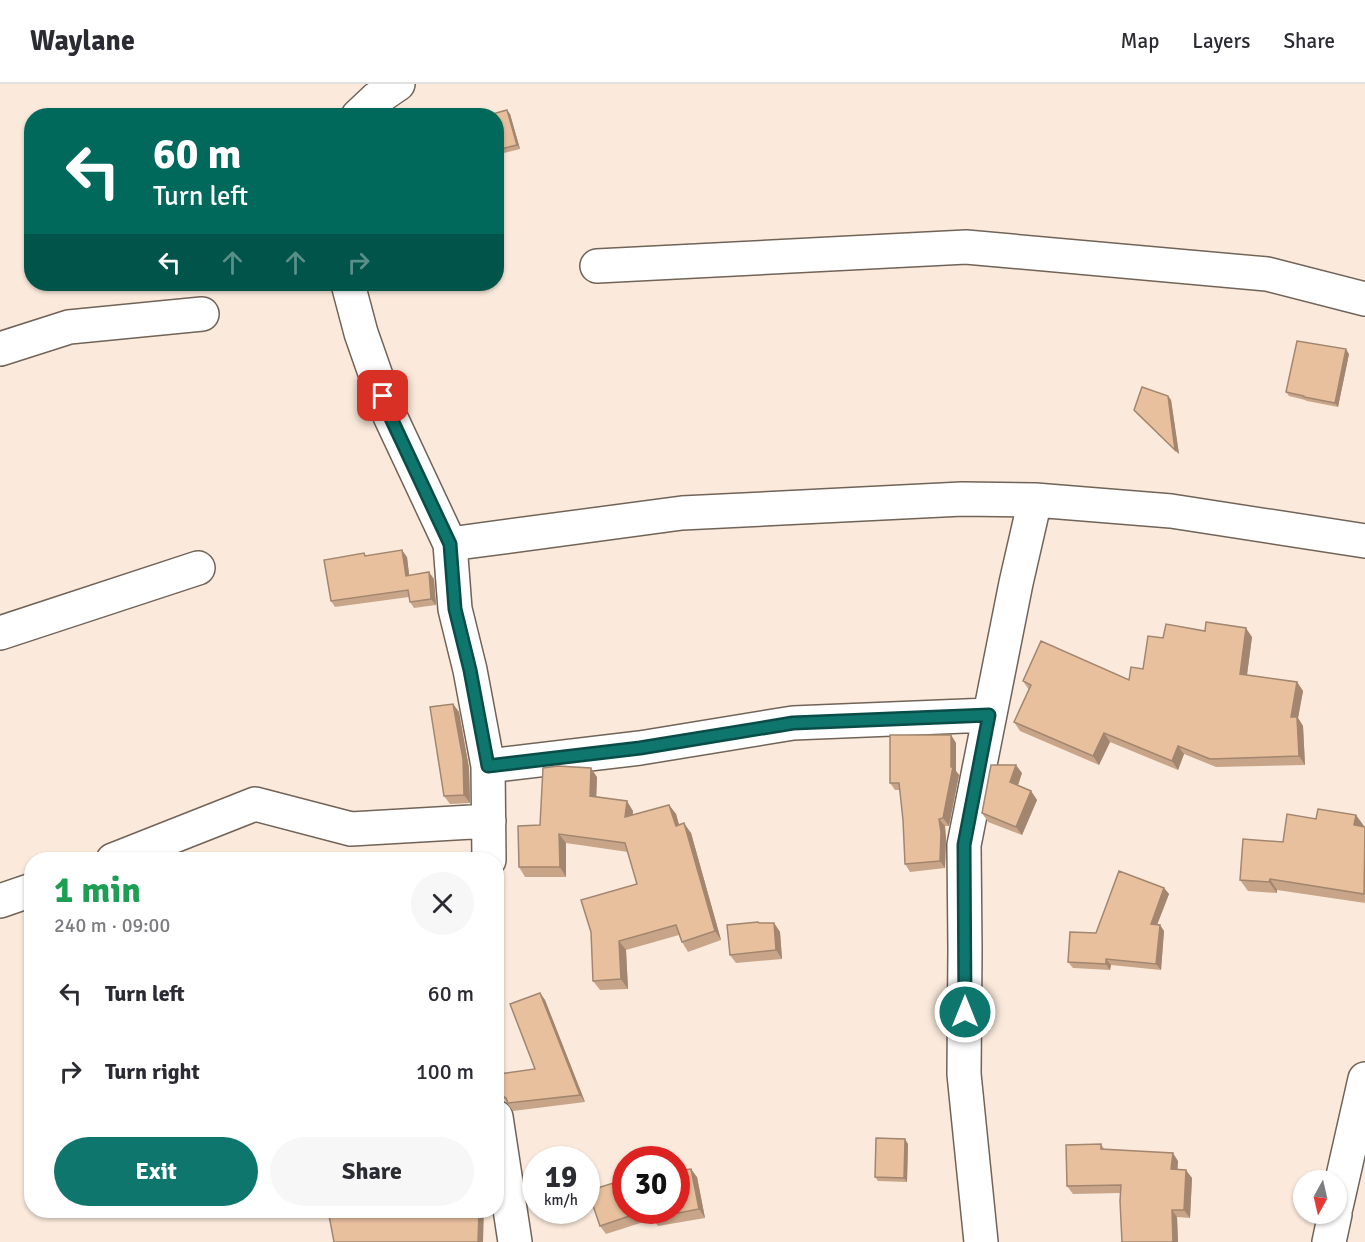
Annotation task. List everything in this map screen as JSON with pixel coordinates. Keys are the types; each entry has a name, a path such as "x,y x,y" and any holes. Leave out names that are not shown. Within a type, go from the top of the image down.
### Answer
{"street":[{"path":"366,108 398,84"},
{"path":"597,266 966,247 1267,274 1365,298"},
{"path":"350,291 361,333 390,416 450,544 455,609 470,670 488,766 489,852"},
{"path":"0,349 69,327 202,314"},
{"path":"450,544 682,513 962,499 1035,500 1170,511 1365,541"},
{"path":"981,1242 964,1074 964,845 1016,583 1035,500"},
{"path":"0,633 198,567"},
{"path":"488,766 640,748 793,723 989,715"},
{"path":"133,852 255,804 351,829 489,821"},
{"path":"0,901 24,893"},
{"path":"1344,1170 1365,1079"},
{"path":"504,1170 515,1242"},
{"path":"1329,1242 1333,1224"}],"building":[{"path":"507,110 517,145 504,148 504,111"},
{"path":"1297,341 1346,349 1335,403 1286,392"},
{"path":"1142,387 1168,396 1175,450 1134,410"},
{"path":"402,550 406,576 429,572 431,599 410,602 408,590 331,601 324,560 364,553 365,556"},
{"path":"1206,622 1246,628 1240,674 1297,682 1291,717 1297,717 1299,756 1210,759 1178,746 1172,761 1104,733 1093,756 1014,722 1031,685 1023,681 1041,641 1129,680 1131,667 1143,669 1148,636 1163,638 1166,624 1205,631"},
{"path":"453,704 463,759 464,795 444,796 430,707"},
{"path":"890,735 951,735 951,767 953,767 943,818 939,819 940,861 905,864 899,783 890,783"},
{"path":"991,765 1016,765 1010,782 1031,791 1016,827 982,813"},
{"path":"558,766 591,768 590,796 627,801 625,817 669,805 676,826 684,823 715,931 682,942 676,925 619,941 621,979 593,981 591,932 581,900 637,884 625,843 559,834 560,867 519,867 518,826 540,825 543,768"},
{"path":"1318,809 1356,815 1354,825 1365,827 1364,894 1270,879 1269,882 1240,880 1243,839 1283,842 1287,814 1316,819"},
{"path":"1119,871 1164,888 1151,924 1160,925 1156,964 1106,959 1106,964 1068,962 1070,932 1096,933"},
{"path":"774,923 776,950 730,955 727,925"},
{"path":"540,993 580,1095 508,1103 504,1097 504,1073 535,1069 510,1004"},
{"path":"876,1138 905,1139 904,1178 875,1177"},
{"path":"1101,1144 1101,1149 1173,1153 1171,1169 1186,1170 1184,1210 1172,1210 1173,1242 1122,1242 1121,1185 1067,1186 1066,1145"},
{"path":"690,1169 699,1209 690,1211"},
{"path":"612,1183 612,1222 600,1226 599,1224 600,1187"},
{"path":"330,1218 479,1218 478,1242 334,1242"}],"route":[{"path":"383,396 390,416 450,544 455,609 470,670 488,766 640,748 793,723 989,715 964,845 965,1012"}]}
